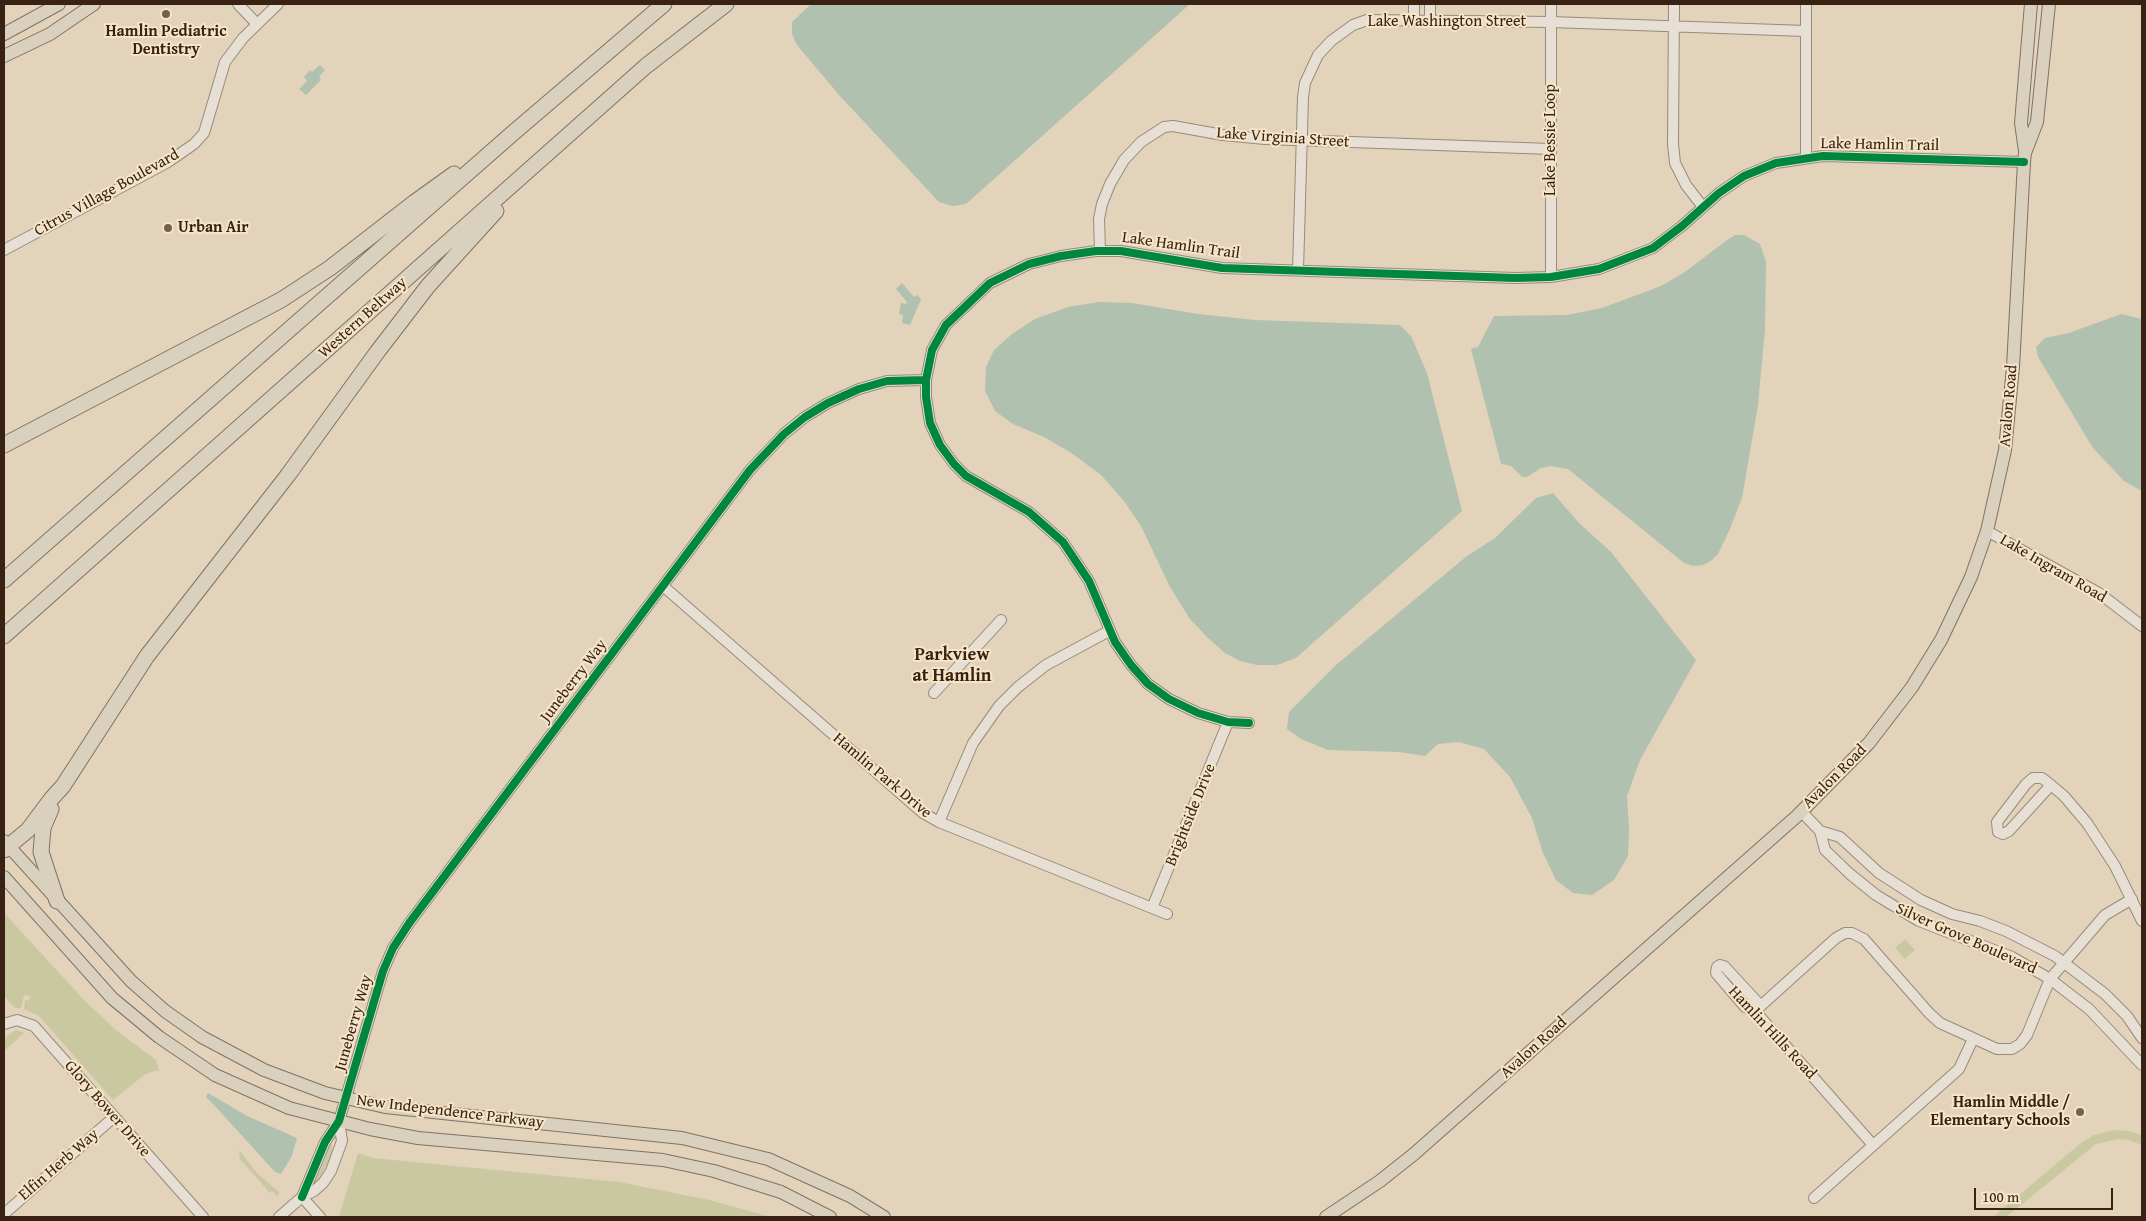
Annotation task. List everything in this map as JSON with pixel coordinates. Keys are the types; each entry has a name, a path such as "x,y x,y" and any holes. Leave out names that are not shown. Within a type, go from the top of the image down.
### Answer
{"highway":[{"path":"4,580 512,133 664,4"},
{"name":"Western Beltway","path":"4,636 646,66 726,4"},
{"path":"57,901 42,859 41,844 46,820 63,786 147,656 288,475 428,286 479,229 576,129"},
{"path":"4,445 281,300 330,268 415,202 512,133"},
{"path":"5,845 28,830 63,786"}],"main road":[{"path":"4,34 59,4"},
{"path":"4,56 50,34 94,4"},
{"name":"Avalon Road","path":"1326,1217 1380,1181 1414,1154 1801,811 1869,743 1912,687 1940,640 1971,577 1987,531 2005,450 2013,367 2024,158 2021,123 2031,4"},
{"name":"Avalon Road","path":"2024,158 2037,122 2049,4"},
{"name":"New Independence Parkway","path":"5,845 131,981 165,1011 195,1032 264,1070 345,1099 386,1108 682,1138 768,1159 850,1196 884,1217"},
{"name":"New Independence Parkway","path":"4,877 112,998 159,1037 215,1075 289,1108 391,1134 453,1142 663,1160 714,1171 781,1192 830,1217"}],"street":[{"path":"238,4 257,24"},
{"name":"Citrus Village Boulevard","path":"4,250 168,162 194,144 204,133 225,62 243,38 278,4"},
{"path":"1414,4 1414,21"},
{"path":"1430,4 1430,21"},
{"name":"Lake Bessie Loop","path":"1551,277 1552,4"},
{"path":"1674,4 1675,163 1686,185 1703,207"},
{"path":"1806,4 1806,158"},
{"name":"Lake Washington Street","path":"1298,270 1302,97 1318,55 1331,41 1354,24 1368,20 1552,22 1806,31"},
{"name":"Lake Virginia Street","path":"1100,251 1099,219 1102,204 1110,184 1124,160 1141,142 1158,130 1173,126 1223,135 1302,140 1551,149"},
{"name":"Lake Hamlin Trail","path":"1249,723 1228,722 1186,708 1153,688 1130,665 1108,631 1089,581 1063,542 1030,512 973,480 948,458 936,439 930,423 927,406 926,380 932,350 946,325 990,283 1029,264 1061,256 1100,251 1130,252 1222,268 1515,278 1551,277 1599,269 1653,248 1719,193 1744,176 1776,163 1823,156 2024,158"},
{"name":"Juneberry Way","path":"339,1121 383,971 393,948 406,928 758,460 794,425 828,403 859,389 887,381 926,380"},
{"name":"Lake Ingram Road","path":"1987,531 2099,593 2142,626"},
{"name":"Hamlin Park Drive","path":"664,586 907,801 923,813 939,822 1167,914"},
{"path":"934,693 1001,620"},
{"path":"939,822 973,743 999,706 1039,670 1108,631"},
{"name":"Brightside Drive","path":"1152,908 1228,722"},
{"path":"2051,785 2010,831 2004,834 1998,832 1997,822 2029,780 2040,777 2051,785 2082,816 2115,866 2142,921"},
{"name":"Silver Grove Boulevard","path":"1801,811 1820,831 1825,850 1857,880 1890,905 1934,928 2012,957 2050,978 2089,1010 2142,1065"},
{"name":"Silver Grove Boulevard","path":"1820,831 1840,837 1879,873 1921,900 1952,914 1980,921 2006,931 2064,962 2105,994 2126,1016 2142,1038"},
{"path":"1814,1198 1959,1069 1973,1039 2001,1050 2012,1049 2018,1046 2027,1035 2050,978 2105,915 2132,899"},
{"name":"Hamlin Hills Road","path":"1873,1145 1758,1009 1839,936 1845,933 1852,933 1864,940 1935,1020 1973,1039"},
{"name":"Glory Bower Drive","path":"4,1024 17,1020 34,1026 202,1217"},
{"name":"Elfin Herb Way","path":"4,1214 114,1117"},
{"path":"302,1197 325,1142 339,1121"},
{"path":"279,1217 302,1197 314,1192 331,1172 342,1141 339,1121"},
{"path":"302,1197 320,1217"}],"green space":[{"path":"4,913 85,1001 117,1031 156,1060 159,1071 144,1075 113,1100 39,1016 24,1009 25,1000 29,1001 30,996 24,995 21,1008 15,1008 4,996"},
{"path":"1905,939 1915,950 1905,959 1895,948"},
{"path":"16,1030 24,1033 4,1051 4,1038"},
{"path":"2114,1130 2129,1131 2142,1135 2142,1145 2129,1140 2118,1139 2096,1144 2006,1217 1993,1217 2081,1143 2094,1135"},
{"path":"332,1144 332,1152 328,1163 313,1188 311,1186"},
{"path":"239,1150 257,1173 279,1192 278,1197 272,1191 270,1193 240,1159"},
{"path":"358,1153 373,1158 619,1182 709,1200 771,1217 339,1217"}],"shaded area":[{"path":"811,4 1190,4 966,204 953,206 939,202 840,96 797,45 792,34 792,22"},
{"path":"320,65 325,70 319,77 321,80 306,95 299,89 307,81 304,77 310,70 312,72"},
{"path":"1735,235 1744,235 1760,244 1766,262 1765,330 1758,405 1742,498 1729,531 1718,554 1712,560 1703,565 1693,566 1684,563 1568,469 1551,466 1541,468 1527,477 1522,477 1511,466 1501,464 1471,349 1478,347 1494,316 1567,315 1602,308 1661,286 1685,272"},
{"path":"902,283 914,297 917,295 921,299 910,325 902,323 903,315 899,314 901,303 906,304 907,302 896,289"},
{"path":"1099,302 1132,303 1198,314 1255,320 1400,325 1411,336 1427,373 1462,511 1296,658 1277,665 1257,665 1240,661 1225,653 1190,619 1170,587 1141,526 1124,501 1101,475 1073,454 1044,437 1013,424 995,411 985,391 986,367 994,350 1012,334 1035,319 1068,307"},
{"path":"2121,314 2142,319 2142,491 2124,481 2093,448 2038,357 2036,347 2045,338 2069,333"},
{"path":"1553,493 1579,523 1611,552 1696,660 1640,760 1627,796 1628,856 1614,880 1592,895 1573,893 1556,880 1543,853 1532,818 1510,777 1484,749 1459,742 1438,744 1425,756 1399,752 1328,750 1301,739 1287,729 1289,712 1336,665 1467,556 1495,538 1536,498"},
{"path":"208,1093 247,1116 297,1138 292,1156 281,1174 275,1172 206,1097"}],"cycle path":[{"path":"1249,723 1228,722 1198,713 1169,699 1148,684 1131,665 1115,642 1089,581 1063,542 1029,512 966,476 940,445 930,423 926,397 926,380 932,350 946,325 990,283 1029,264 1061,256 1096,251 1121,251 1222,268 1515,278 1551,277 1599,269 1653,248 1682,226 1719,193 1744,176 1776,163 1823,156 2024,162"},
{"path":"302,1197 325,1142 339,1121 383,971 393,948 410,922 750,470 784,434 805,417 828,403 859,389 887,381 926,380"}],"place":[{"name":"Hamlin Pediatric Dentistry","path":"166,14"},
{"name":"Urban Air","path":"168,228"},
{"name":"Hamlin Middle / Elementary Schools","path":"2080,1112"}],"district":[{"name":"Parkview at Hamlin","path":"952,665"}]}
